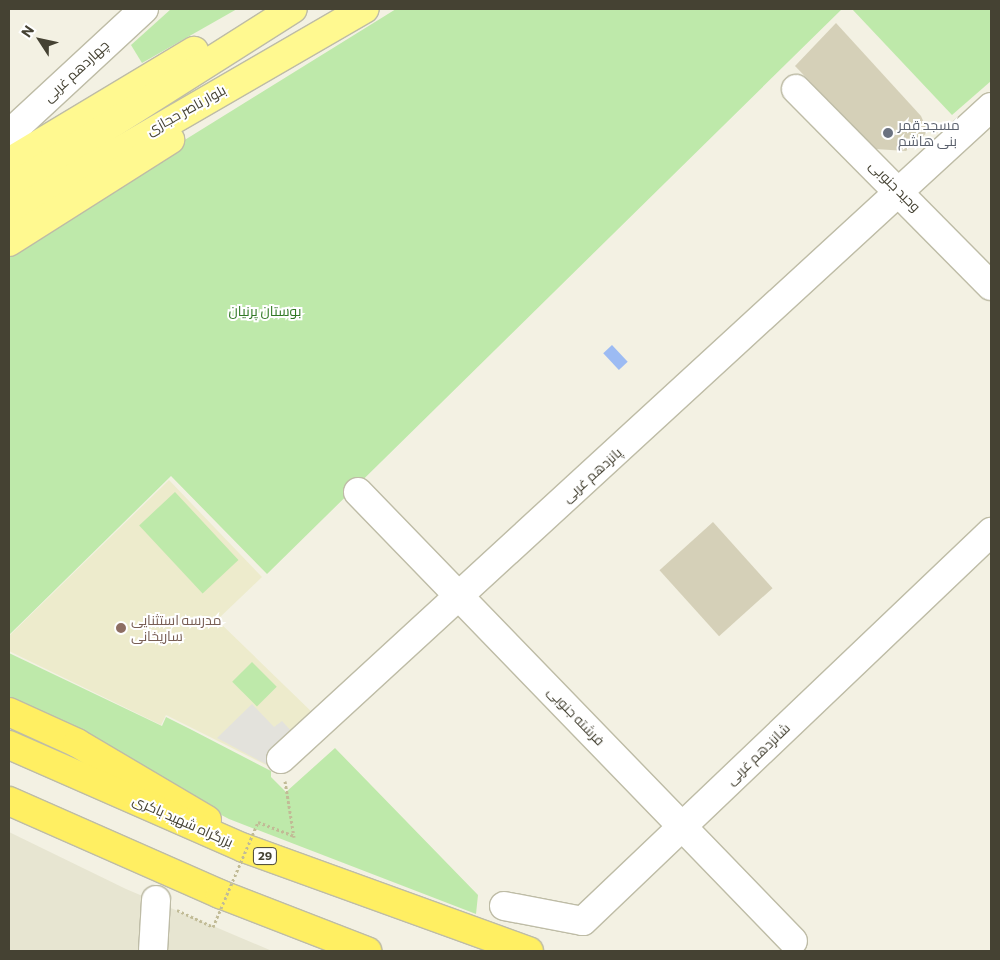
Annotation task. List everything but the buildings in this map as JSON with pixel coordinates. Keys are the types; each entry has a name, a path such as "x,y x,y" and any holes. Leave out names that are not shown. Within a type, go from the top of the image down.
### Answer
{"highway":[{"path":"9,712 78,743 186,803 244,848"},
{"name":"بزرگراه شهید باکری","path":"9,745 244,848 529,951"},
{"path":"9,801 324,936 367,951"}],"main road":[{"path":"9,162 182,57 284,9"},
{"name":"بلوار ناصر حجازی","path":"9,189 293,9"},
{"name":"بلوار ناصر حجازی","path":"9,215 365,9"},
{"path":"9,242 233,100 341,23"}],"street":[{"name":"چهاردهم غربی","path":"9,134 144,9"},
{"name":"وحید جنوبی","path":"796,89 902,191 991,286"},
{"name":"پانزدهم غربی","path":"281,759 902,191 991,107"},
{"name":"فرشته جنوبی","path":"358,492 793,941"},
{"name":"شانزدهم غربی","path":"504,906 583,921 991,532"},
{"path":"153,951 167,906"},
{"path":"324,936 349,951"}],"path":[{"path":"167,906 213,927 258,822 294,837 281,759"}],"shaded area":[{"name":"مدرسه استثنایی ساریخانی","path":"169,480 262,577 217,620 317,717 268,766 166,715 161,725 9,651 9,636"},
{"path":"252,704 274,727 282,721 295,735 266,764 217,738"},
{"path":"9,832 126,889 272,951 9,951"}],"green space":[{"path":"171,9 237,9 142,63 131,45"},
{"name":"بوستان پرنیان","path":"396,9 842,9 267,574 171,476 9,635 9,249"},
{"path":"852,9 991,9 991,81 952,115"},
{"path":"175,492 238,560 203,593 139,525"},
{"path":"9,653 162,726 166,717 190,729 271,771 271,777 286,792 335,748 478,895 476,914 229,819 9,703"},
{"path":"252,662 277,687 257,707 232,682"}],"water":[{"path":"612,345 628,362 619,370 603,353"}],"place":[{"name":"مسجد قمر بنی هاشم","path":"888,133"},
{"name":"مدرسه استثنایی ساریخانی","path":"121,628"}]}
